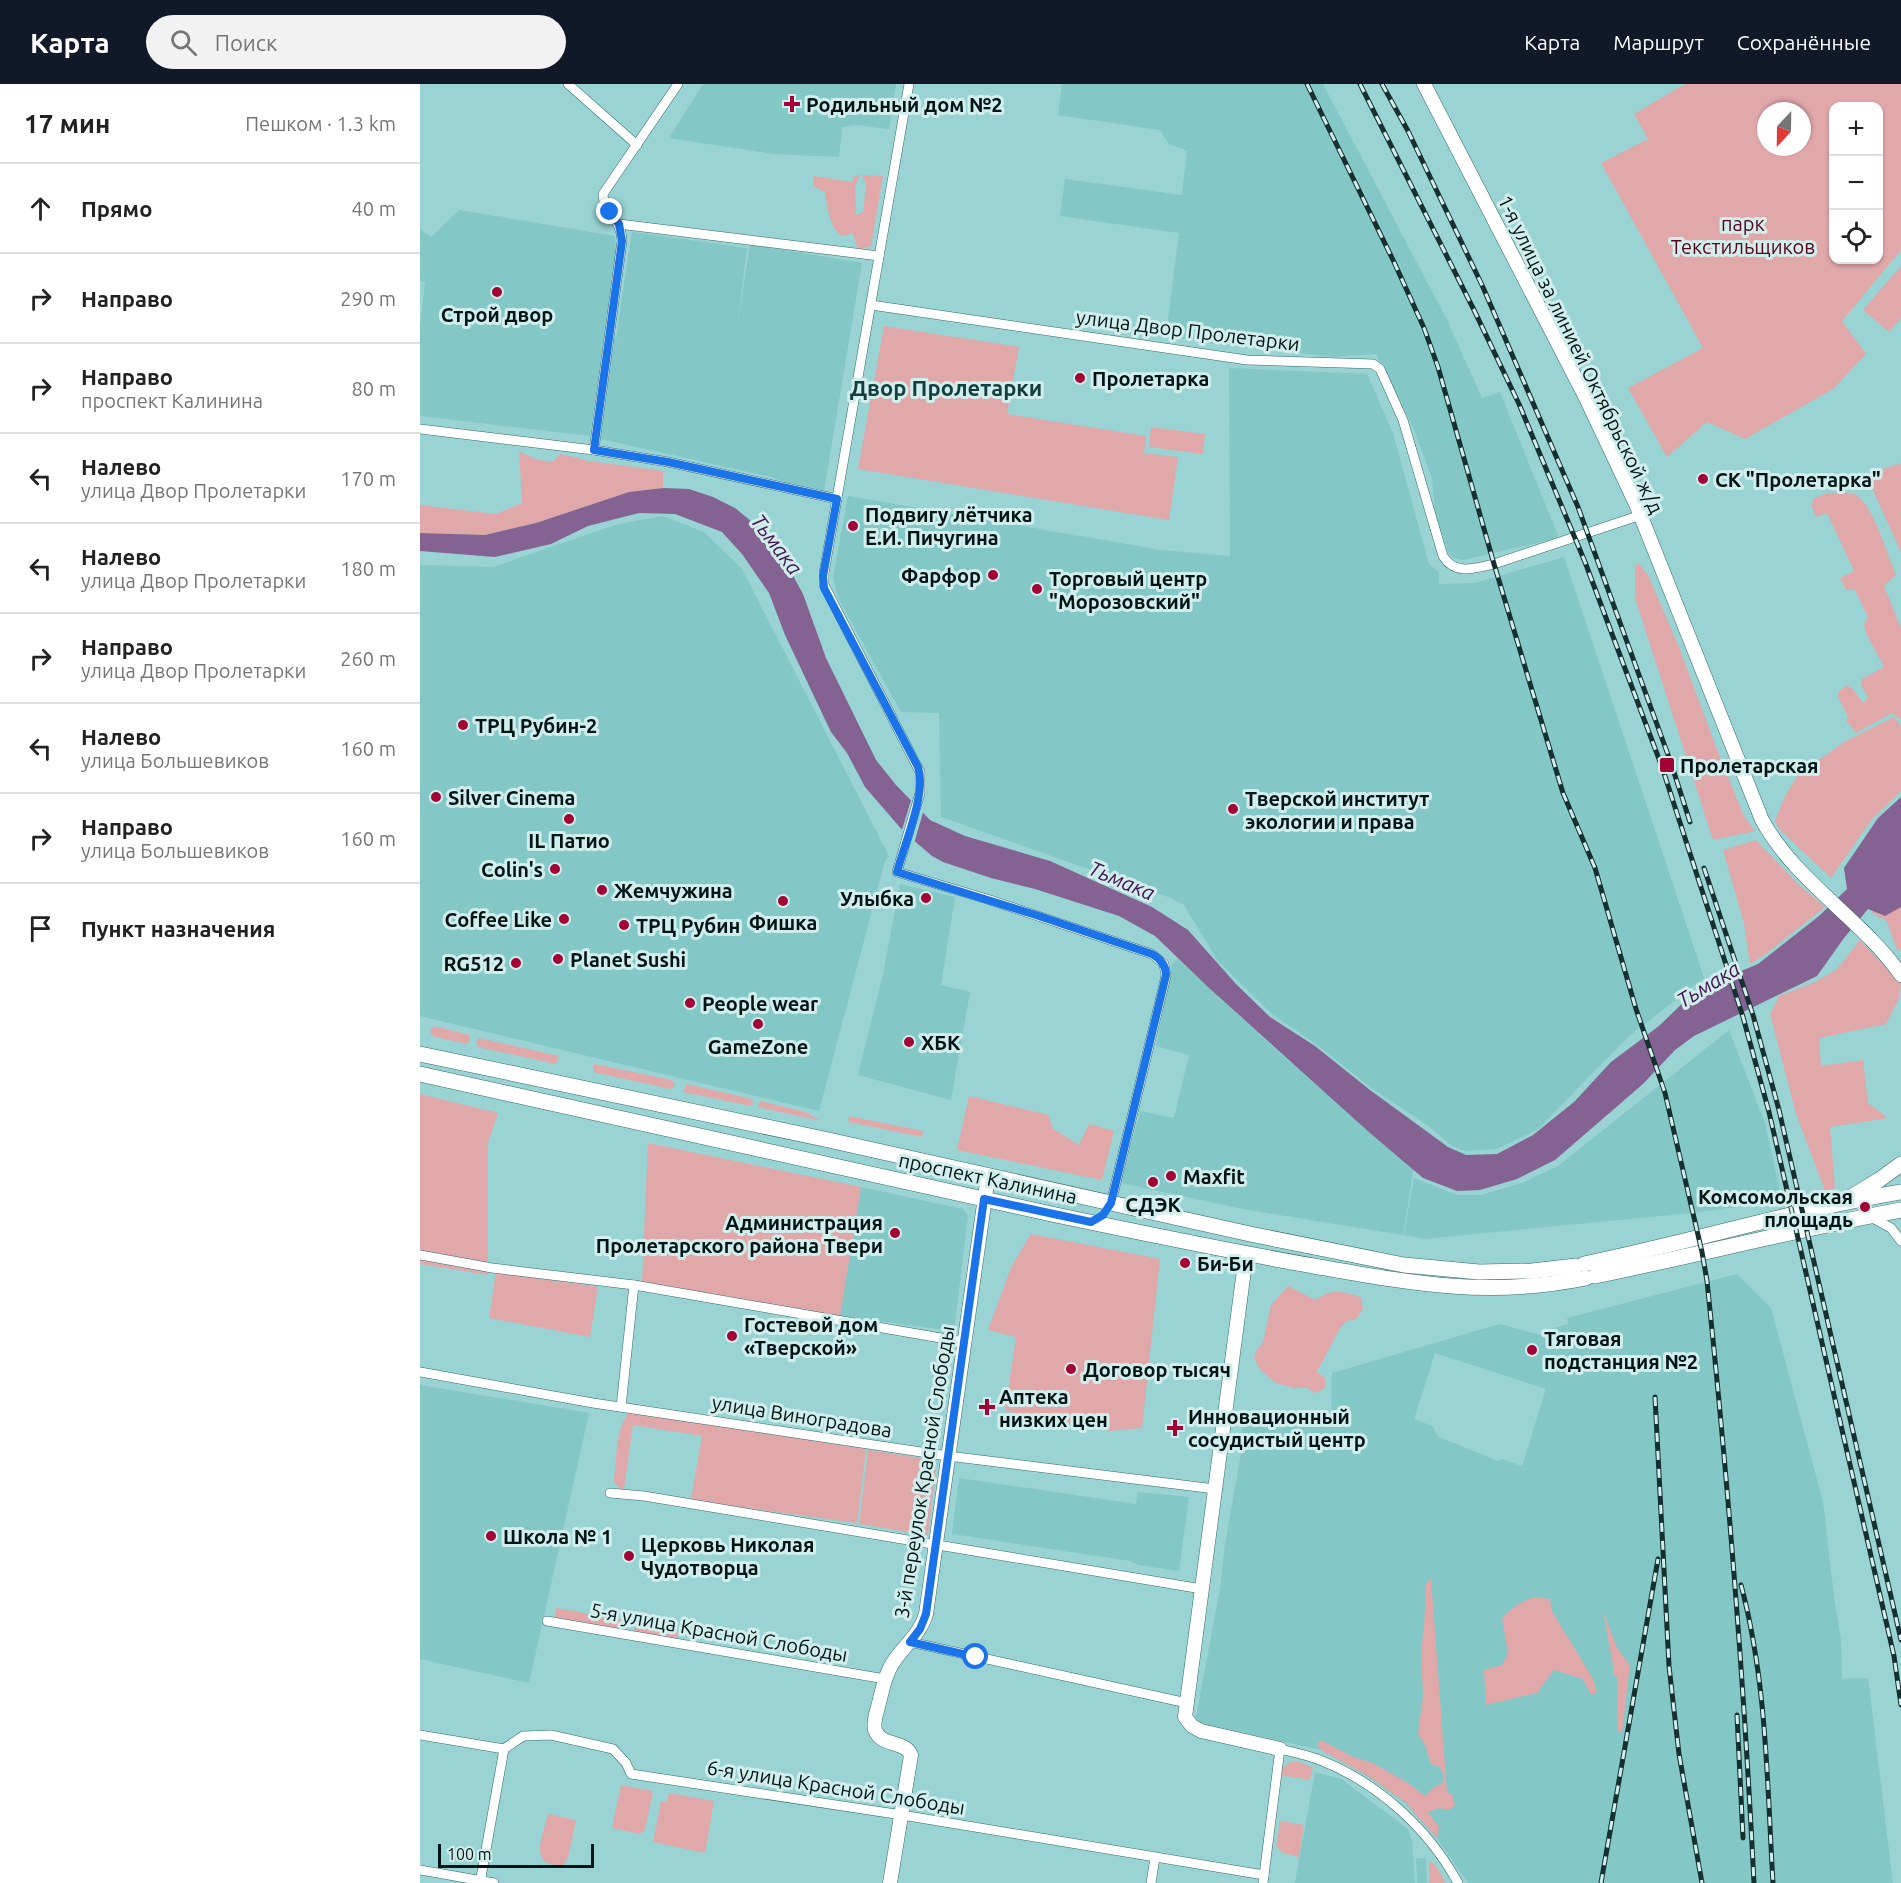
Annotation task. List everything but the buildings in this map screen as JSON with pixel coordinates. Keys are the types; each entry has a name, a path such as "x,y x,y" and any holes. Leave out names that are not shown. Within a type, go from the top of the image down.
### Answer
{"main road":[{"name":"проспект Калинина","path":"421,1056 824,1139 1263,1237 1404,1265 1447,1270 1585,1271"},
{"name":"проспект Калинина","path":"420,1074 1246,1255 1416,1284 1513,1288 1585,1271 1702,1254 1769,1229"},
{"path":"805,1160 816,1152 824,1139"},
{"path":"1769,1229 1839,1203 1879,1180 1901,1164"},
{"path":"1839,1203 1901,1192"},
{"path":"1091,1222 1103,1215 1111,1203"},
{"path":"1769,1229 1901,1210"},
{"path":"1246,1255 1251,1243 1263,1237"}],"street":[{"path":"568,84 638,145"},
{"path":"594,450 622,241 619,224 605,205 603,194 678,84"},
{"path":"909,84 823,576 824,588 919,769 920,795 897,872 987,899 1142,951 1157,957 1164,964 1166,975 1111,1203"},
{"name":"1-я улица за линией Октябрьской ж/д","path":"1424,84 1586,398 1641,515 1757,809 1768,831 1791,861 1874,944 1901,975"},
{"path":"619,224 879,256"},
{"name":"улица Двор Пролетарки","path":"871,305 1247,360 1373,364 1380,369 1403,420 1443,556 1449,564 1459,569 1467,570 1494,564 1641,515"},
{"path":"420,429 594,450 668,462 837,499"},
{"name":"3-й переулок Красной Слободы","path":"890,1883 911,1755 906,1748 884,1740 875,1730 875,1720 885,1679 893,1662 919,1632 925,1617 988,1176"},
{"path":"1869,1216 1891,1228 1901,1241"},
{"path":"420,1255 492,1268 634,1285 964,1342"},
{"path":"1246,1255 1185,1717 1189,1724 1198,1730 1320,1760 1356,1778 1400,1809 1435,1848 1458,1883"},
{"path":"621,1407 634,1285"},
{"name":"улица Виноградова","path":"420,1372 621,1407 948,1456 1215,1489"},
{"path":"610,1493 644,1496 1202,1589"},
{"name":"5-я улица Красной Слободы","path":"547,1621 885,1679"},
{"path":"910,1642 1187,1703"},
{"path":"420,1735 504,1749 481,1882"},
{"name":"6-я улица Красной Слободы","path":"504,1749 523,1736 551,1735 613,1749 626,1763 631,1774 902,1815 1155,1858 1263,1879"},
{"path":"1263,1879 1280,1749"},
{"path":"1151,1883 1155,1858"},
{"path":"420,1870 494,1883"}],"shaded area":[{"name":"Родильный дом №2","path":"703,84 896,84 889,129 857,125 842,127 839,157 774,154 669,138"},
{"path":"1062,84 1323,84 1447,320 1482,398 1500,392 1559,538 1463,560 1453,558 1448,551 1435,512 1432,479 1413,427 1376,354 1335,357 1200,342 1166,335 1179,233 1060,216 1065,179 1182,195 1187,151 1169,144 1160,130 1058,115"},
{"path":"459,210 615,236 616,251 590,436 420,416 420,328 425,282 420,281 420,229 431,237"},
{"path":"632,232 747,248 737,328 750,244 862,263 824,491 601,439 614,337 624,338 616,337"},
{"path":"1229,368 1367,374 1393,433 1429,564 1439,572 1439,584 1475,583 1564,557 1704,978 1628,1037 1537,1130 1497,1149 1466,1151 1451,1145 1427,1125 1370,1087 1315,1043 1273,1015 1218,961 1184,905 1171,898 941,817 939,713 901,712 838,598 833,577 848,496 1162,550 1230,556"},
{"path":"663,488 689,489 713,497 735,508 773,539 803,594 826,658 876,760 896,785 930,820 965,836 1050,861 1152,907 1188,930 1236,984 1270,1017 1315,1046 1448,1147 1466,1155 1497,1154 1533,1135 1574,1102 1611,1062 1659,1026 1696,990 1758,964 1819,916 1847,889 1844,868 1878,818 1901,797 1901,907 1885,916 1868,909 1817,976 1694,1036 1675,1050 1643,1084 1555,1160 1517,1179 1480,1190 1457,1191 1423,1178 1208,987 1155,936 1119,916 943,862 932,856 904,832 865,787 847,753 831,732 785,635 769,593 742,554 722,532 675,514 639,513 588,526 551,544 495,557 420,551 420,533 485,535 536,523 629,492"},
{"path":"662,516 704,532 742,569 889,856 885,861 819,1111 420,1016 420,565 493,567 618,524"},
{"path":"900,884 955,897 941,985 970,992 951,1100 858,1075 883,974"},
{"path":"1178,959 1283,1056 1414,1166 1403,1235 1243,1209 1121,1183 1140,1111 1174,1118 1189,1055 1156,1046 1172,963"},
{"path":"1729,1030 1765,1123 1782,1201 1691,1213 1424,1239 1404,1235 1414,1178 1457,1195 1481,1195 1522,1183 1558,1166"},
{"path":"861,1187 963,1209 968,1216 954,1331 840,1316"},
{"path":"1737,1274 1771,1308 1823,1502 1841,1639 1842,1679 1868,1678 1893,1883 1468,1883 1438,1840 1405,1803 1368,1777 1321,1750 1195,1722 1220,1589 1225,1544 1244,1437 1241,1436 1245,1413 1331,1427 1332,1373 1500,1324 1551,1338 1551,1329 1568,1324 1567,1318","holes":["1435,1353 1546,1389 1522,1466 1502,1459 1498,1461 1439,1437 1432,1426 1414,1419"]},
{"name":"Школа № 1","path":"420,1385 589,1413 529,1683 420,1659"},
{"path":"959,1478 1136,1504 1138,1492 1189,1497 1179,1571 1138,1565 1131,1561 952,1534"},
{"path":"1315,1772 1341,1779 1408,1829 1412,1840 1415,1883 1295,1883"},
{"path":"1416,1858 1426,1858 1427,1883 1417,1883"}],"green space":[{"name":"парк Текстильщиков","path":"1685,84 1901,84 1901,250 1842,321 1866,354 1833,389 1745,439 1707,422 1667,457 1628,388 1703,348 1601,163 1648,139 1634,114"},
{"path":"855,175 860,176 855,185 856,215 863,212 866,184 862,175 883,176 871,246 858,250 853,233 842,236 838,233 830,217 825,192 813,186 814,176 852,182"},
{"path":"1901,266 1901,318 1889,332 1863,310"},
{"path":"884,326 1019,347 1007,414 1146,436 1144,453 1178,457 1169,520 858,469"},
{"path":"1151,427 1205,434 1203,454 1149,447"},
{"path":"519,451 535,459 553,462 560,454 589,461 663,471 663,488 629,492 536,523 485,535 420,533 420,505 496,514 522,503"},
{"path":"1901,463 1901,552 1866,475"},
{"path":"1828,493 1853,494 1863,501 1874,520 1896,575 1884,586 1901,628 1901,720 1892,713 1856,733 1846,720 1848,717 1838,697 1839,691 1846,686 1852,688 1863,703 1868,697 1861,685 1862,679 1884,667 1866,633 1864,624 1868,617 1855,590 1846,590 1840,578 1854,571 1827,513 1816,517 1813,510 1814,498"},
{"path":"1638,563 1648,575 1679,647 1744,816 1755,831 1713,840 1635,598 1635,566"},
{"path":"1894,717 1901,727 1901,791 1872,819 1831,878 1779,829 1775,821 1785,796 1798,775 1844,742"},
{"path":"1756,840 1798,884 1825,907 1750,964 1744,924 1723,850"},
{"path":"1901,869 1901,950 1897,950 1886,919 1879,918 1872,912"},
{"path":"1860,940 1901,982 1899,998 1886,1024 1819,1038 1821,1066 1863,1060 1868,1103 1888,1118 1830,1127 1835,1188 1825,1191 1796,1114 1770,1014 1779,996 1813,983 1837,969"},
{"path":"434,1026 470,1035 470,1040 467,1044 432,1036 430,1031"},
{"path":"479,1038 559,1056 556,1064 478,1047 476,1043"},
{"path":"594,1064 672,1080 675,1086 671,1089 593,1072"},
{"path":"686,1084 752,1099 753,1104 751,1106 683,1092"},
{"path":"420,1094 498,1113 488,1143 488,1275 420,1264"},
{"path":"969,1096 1049,1115 1052,1128 1079,1145 1089,1124 1114,1131 1102,1180 957,1150"},
{"path":"760,1101 805,1112 821,1121 758,1107"},
{"path":"849,1116 923,1131 922,1137 848,1122"},
{"path":"648,1143 861,1187 840,1316 642,1283"},
{"path":"1031,1234 1160,1259 1142,1428 1110,1431 1005,1411 1016,1337 988,1330 1012,1265"},
{"path":"496,1272 598,1287 590,1337 489,1318"},
{"path":"1288,1286 1315,1300 1332,1292 1361,1297 1363,1309 1356,1319 1347,1321 1340,1328 1317,1372 1325,1378 1326,1387 1314,1393 1308,1388 1294,1388 1276,1383 1261,1371 1254,1358 1263,1342 1271,1305"},
{"path":"632,1411 866,1449 857,1523 623,1491 614,1482 620,1432 627,1416","holes":["633,1425 702,1436 691,1499 624,1489"]},
{"path":"868,1450 934,1460 936,1466 928,1535 859,1524"},
{"path":"1431,1578 1447,1793 1452,1794 1455,1805 1449,1810 1439,1808 1428,1812 1439,1827 1437,1838 1405,1802 1368,1776 1321,1750 1317,1744 1321,1740 1353,1757 1373,1763 1408,1783 1425,1796 1434,1787 1442,1784 1444,1776 1440,1767 1431,1764 1425,1745 1418,1734 1423,1695 1421,1650 1426,1584"},
{"path":"1535,1597 1550,1599 1552,1611 1592,1677 1597,1692 1591,1695 1583,1679 1554,1670 1537,1693 1486,1705 1484,1670 1502,1665 1508,1653 1502,1619 1517,1605"},
{"path":"556,1608 625,1620 623,1631 554,1620"},
{"path":"1603,1611 1617,1648 1630,1665 1622,1733 1618,1731 1617,1677 1613,1675"},
{"path":"636,1622 678,1629 677,1640 634,1633"},
{"path":"1291,1762 1300,1762 1313,1768 1310,1780 1281,1775 1283,1767"},
{"path":"621,1785 653,1791 645,1830 640,1834 612,1828"},
{"path":"669,1793 714,1801 705,1853 653,1842 661,1801 667,1802"},
{"path":"548,1814 576,1820 568,1858 563,1865 552,1864 541,1856 541,1840"},
{"path":"1280,1821 1304,1825 1299,1857 1283,1853 1276,1846"},
{"path":"1429,1860 1436,1866 1446,1883 1429,1883"}],"pier":[{"path":"912,797 924,809 914,844 901,833"}],"railway":[{"path":"1307,84 1394,262 1424,328 1438,367 1563,793 1595,868 1636,1009 1665,1093 1707,1281 1735,1582 1754,1883"},
{"path":"1360,84 1519,404 1585,562 1662,767 1743,1017 1769,1112 1894,1656 1901,1705"},
{"path":"1382,84 1408,131 1482,285 1578,507 1671,763 1690,822"},
{"path":"1704,868 1753,1015 1779,1110 1901,1640"},
{"path":"1655,1397 1669,1666 1679,1754 1702,1883"},
{"path":"1601,1883 1658,1559"},
{"path":"1741,1585 1750,1622 1761,1696 1773,1883"},
{"path":"1737,1715 1743,1838"}],"place":[{"name":"Родильный дом №2","path":"792,104"},
{"name":"Строй двор","path":"497,292"},
{"name":"Пролетарка","path":"1080,378"},
{"name":"СК \"Пролетарка\"","path":"1703,479"},
{"name":"Подвигу лётчика Е.И. Пичугина","path":"853,526"},
{"name":"Фарфор","path":"993,575"},
{"name":"Торговый центр \"Морозовский\"","path":"1037,589"},
{"name":"ТРЦ Рубин-2","path":"463,725"},
{"name":"Пролетарская","path":"1667,765"},
{"name":"Silver Cinema","path":"436,797"},
{"name":"Тверской институт экологии и права","path":"1233,809"},
{"name":"IL Патио","path":"569,819"},
{"name":"Colin's","path":"555,869"},
{"name":"Жемчужина","path":"602,890"},
{"name":"Улыбка","path":"926,898"},
{"name":"Фишка","path":"783,901"},
{"name":"Coffee Like","path":"564,919"},
{"name":"ТРЦ Рубин","path":"624,925"},
{"name":"Planet Sushi","path":"558,959"},
{"name":"RG512","path":"516,963"},
{"name":"People wear","path":"690,1003"},
{"name":"GameZone","path":"758,1024"},
{"name":"ХБК","path":"909,1042"},
{"name":"Maxfit","path":"1171,1176"},
{"name":"СДЭК","path":"1153,1182"},
{"name":"Комсомольская площадь","path":"1865,1207"},
{"name":"Администрация Пролетарского района Твери","path":"895,1233"},
{"name":"Би-Би","path":"1185,1263"},
{"name":"Гостевой дом «Тверской»","path":"732,1336"},
{"name":"Тяговая подстанция №2","path":"1532,1350"},
{"name":"Договор тысяч","path":"1071,1369"},
{"name":"Аптека низких цен","path":"987,1407"},
{"name":"Инновационный сосудистый центр","path":"1175,1428"},
{"name":"Школа № 1","path":"491,1536"},
{"name":"Церковь Николая Чудотворца","path":"629,1556"}],"district":[{"name":"Двор Пролетарки","path":"946,387"}],"route":[{"path":"610,212 619,224 622,241 594,450 668,462 837,499 823,576 824,588 918,767 921,777 920,795 897,872 987,899 1152,954 1162,961 1165,967 1166,975 1111,1203 1103,1215 1091,1222 984,1199 926,1614 916,1636 910,1642 976,1657"}],"water label":[{"name":"Тьмака","path":"777,544"},
{"name":"Тьмака","path":"1122,880"},
{"name":"Тьмака","path":"1708,984"}]}
